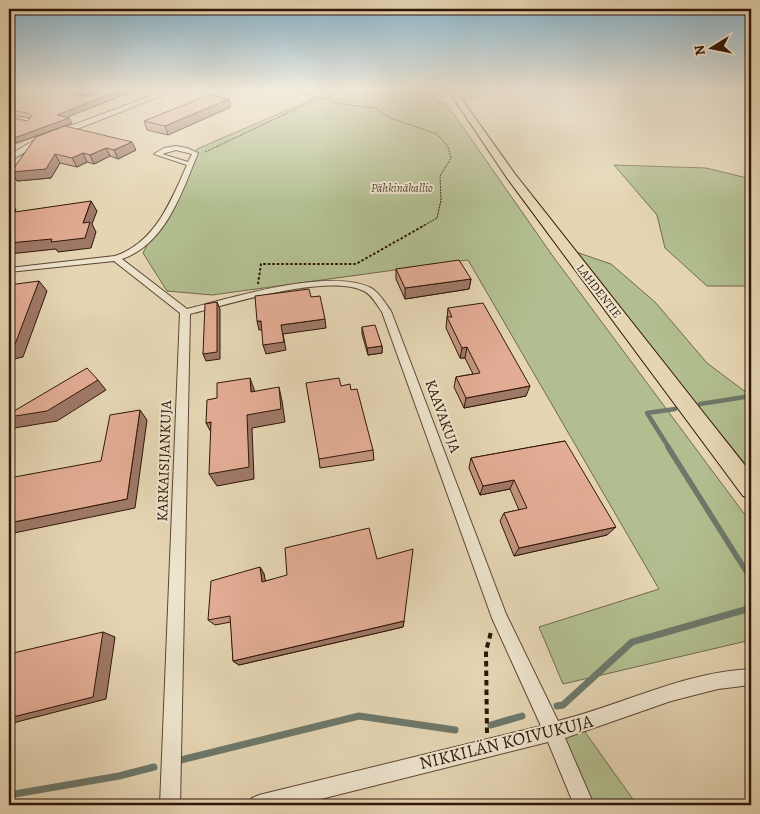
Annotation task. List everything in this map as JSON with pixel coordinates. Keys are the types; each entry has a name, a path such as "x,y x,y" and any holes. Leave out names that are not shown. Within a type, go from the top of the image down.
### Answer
{"highway":[{"name":"LAHDENTIE","path":"477,128 510,176 751,489"}],"street":[{"path":"9,159 17,152 41,140 73,128"},
{"path":"9,270 116,258 134,251 146,242 158,226 190,164 195,153 188,149 176,147 164,149 157,154 190,164"},
{"path":"116,258 185,312"},
{"name":"KAAVAKUJA","path":"185,312 309,285 343,282 369,290 386,311 500,618 553,731 584,805"},
{"name":"KARKAISIJANKUJA","path":"170,805 185,312"},
{"name":"NIKKILÄN KOIVUKUJA","path":"259,805 580,725 690,687 718,680 751,677"}],"path":[{"path":"194,156 255,128"},
{"path":"262,295 258,282 261,264 356,264 437,218 441,200 440,176 451,158 448,147 437,134 419,128"},
{"path":"487,747 486,652 490,635 500,618"}],"green space":[{"name":"Pähkinäkallio","path":"246,128 463,128 552,255 751,523 751,640 563,684 539,627 659,589 468,260 212,295 167,291 143,253 197,149"},
{"path":"614,165 706,168 751,179 751,286 707,286 665,248 657,215"},
{"path":"573,251 611,264 655,302 707,363 751,396 751,471"},
{"path":"580,725 637,805 584,805 553,731"}],"building":[{"path":"9,128 42,128 14,138 9,138"},
{"path":"60,128 73,128 132,142 114,150 106,148 90,155 83,153 72,158 55,154 46,169 11,172 36,137"},
{"path":"91,201 83,223 90,222 85,238 51,242 52,239 9,243 9,210 16,209 15,212"},
{"path":"459,260 471,279 405,288 396,269"},
{"path":"39,281 14,347 9,348 9,285"},
{"path":"309,289 311,297 320,296 325,319 281,325 284,342 263,345 261,321 257,321 255,296"},
{"path":"217,302 217,352 203,354 205,304"},
{"path":"483,303 530,386 466,398 456,377 480,373 467,347 462,348 447,317 452,317 448,308"},
{"path":"375,325 382,346 367,348 362,327"},
{"path":"87,368 98,380 47,411 9,417 9,414"},
{"path":"250,378 251,392 279,387 281,409 247,415 249,467 209,474 211,422 206,423 207,400 217,398 217,383"},
{"path":"339,378 341,386 350,384 351,390 357,389 373,450 319,459 306,383"},
{"path":"140,410 127,499 9,523 9,478 101,461 110,415"},
{"path":"565,441 616,527 519,548 504,513 527,508 514,480 483,486 471,458"},
{"path":"369,528 377,559 413,549 404,621 233,661 230,616 208,620 211,581 260,567 262,582 287,575 285,548"},
{"path":"103,632 93,697 9,718 9,654"}],"waterway":[{"path":"700,404 751,396"},
{"path":"669,448 647,413 675,409"},
{"path":"668,447 751,579"},
{"path":"557,706 563,705 632,642 751,608 749,609"},
{"path":"177,761 359,716 455,730"},
{"path":"491,725 522,716"},
{"path":"9,795 119,776 154,767"}]}
